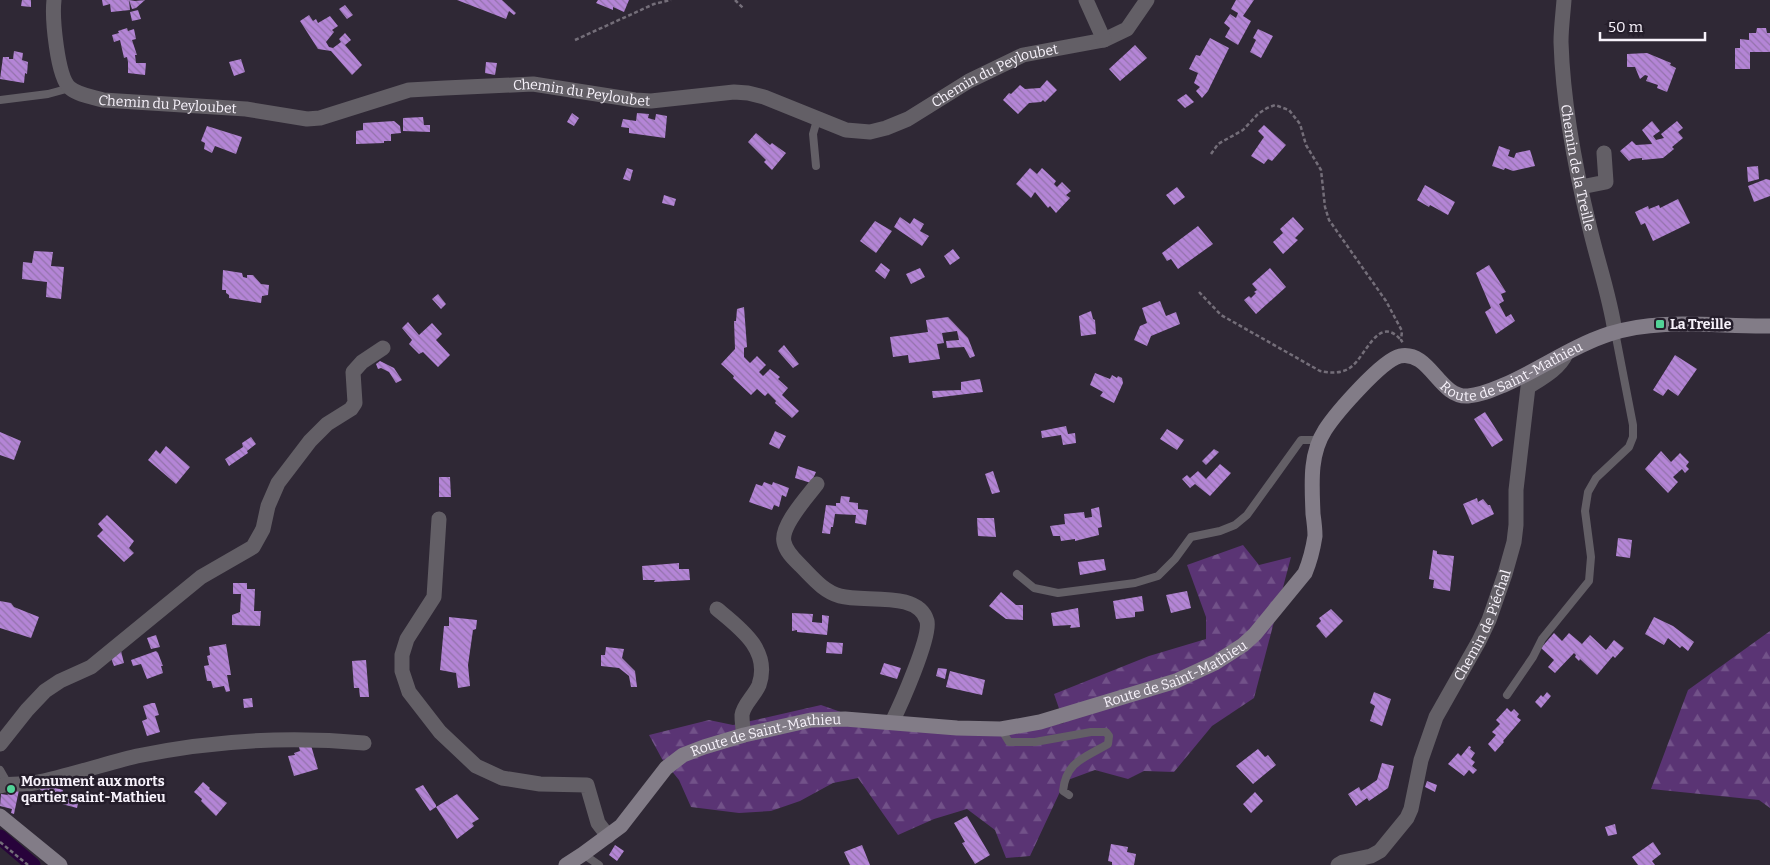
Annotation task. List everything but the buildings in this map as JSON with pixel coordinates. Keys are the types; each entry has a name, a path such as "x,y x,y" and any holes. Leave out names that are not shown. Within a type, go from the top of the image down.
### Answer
{"street":[{"path":"54,0 53,22 57,50 63,78 70,88"},
{"path":"1086,0 1104,40"},
{"name":"Chemin du Peyloubet","path":"70,88 84,95 103,100 246,109 307,119 320,118 409,90 533,84 651,101 734,92 764,97 846,130 870,132 886,128 908,118 970,82 1023,55 1104,40 1128,29 1147,0"},
{"name":"Chemin de la Treille","path":"1564,0 1561,39 1566,104 1572,144 1590,229 1613,315 1615,332"},
{"path":"1581,187 1606,182 1604,153"},
{"name":"Route de Saint-Mathieu","path":"566,865 621,826 666,768 684,755 704,747 744,735 812,720 845,719 957,728 1001,729 1040,722 1176,681 1230,654 1249,639 1306,573 1315,535 1312,469 1319,440 1335,416 1393,358 1409,356 1423,363 1451,391 1461,396 1486,392 1515,380 1588,342 1633,327 1660,324 1770,326"},
{"path":"0,744 45,691 60,680 91,667 201,577 254,547 263,529 268,506 278,483 310,440 326,424 351,409 356,403 353,372 362,362 383,348"},
{"name":"Chemin de Piéchal","path":"1338,865 1343,862 1370,856 1380,851 1407,818 1411,809 1421,760 1436,717 1479,641 1506,574 1516,525 1516,490 1528,387 1556,368 1563,361 1566,354"},
{"path":"817,484 785,528 783,540 789,554 825,590 842,596 905,602 918,608 927,622 924,640 907,691 892,722"},
{"path":"439,519 434,598 407,639 402,655 402,671 409,692 440,732 476,766 502,778 540,784 587,785 598,823 608,836"},
{"path":"717,610 745,633 758,650 761,668 759,685 742,714 744,735"},
{"path":"4,785 32,783 136,757 182,749 258,740 324,739 364,742"},
{"path":"0,816 60,865"}],"lane":[{"path":"0,100 48,94 70,88"},
{"path":"816,166 813,134 818,120"},
{"path":"1506,695 1533,657 1542,639 1589,581 1591,557 1585,511 1588,492 1596,478 1629,447 1633,437 1633,425 1615,332"},
{"path":"1017,574 1034,588 1058,593 1119,586 1146,581 1158,576 1176,558 1191,537 1220,531 1235,525 1247,515 1301,440 1319,440"},
{"path":"1001,729 1009,742 1035,742 1091,732 1106,732 1109,736 1108,744 1071,767 1065,778 1063,791 1069,795"},
{"path":"0,770 4,785"},
{"path":"583,854 599,865"}],"path":[{"path":"575,40 654,4 671,0"},
{"path":"735,0 743,8"},
{"path":"1211,154 1218,144 1243,130 1258,114 1267,108 1274,105 1289,110 1300,124 1306,145 1321,170 1325,207 1329,220 1386,301 1402,331 1401,340"},
{"path":"1199,292 1221,315 1320,371 1339,372 1352,366 1378,335 1388,331 1401,340 1409,356"},
{"path":"0,842 28,865"}],"green space":[{"path":"1243,545 1259,565 1291,557 1254,698 1212,726 1174,772 1144,771 1128,779 1095,770 1065,781 1030,856 1006,858 995,830 967,809 934,819 898,835 858,778 833,783 800,801 771,811 739,813 691,807 679,780 662,759 649,735 709,720 733,725 821,705 886,728 1018,731 1064,723 1054,694 1149,656 1206,639 1206,617 1187,565"},
{"path":"1770,631 1770,808 1759,800 1651,789 1688,690"}],"waterway":[{"path":"0,837 33,865"}],"place":[{"name":"La Treille","path":"1660,324"},
{"name":"Monument aux morts qartier saint-Mathieu","path":"11,789"}]}
